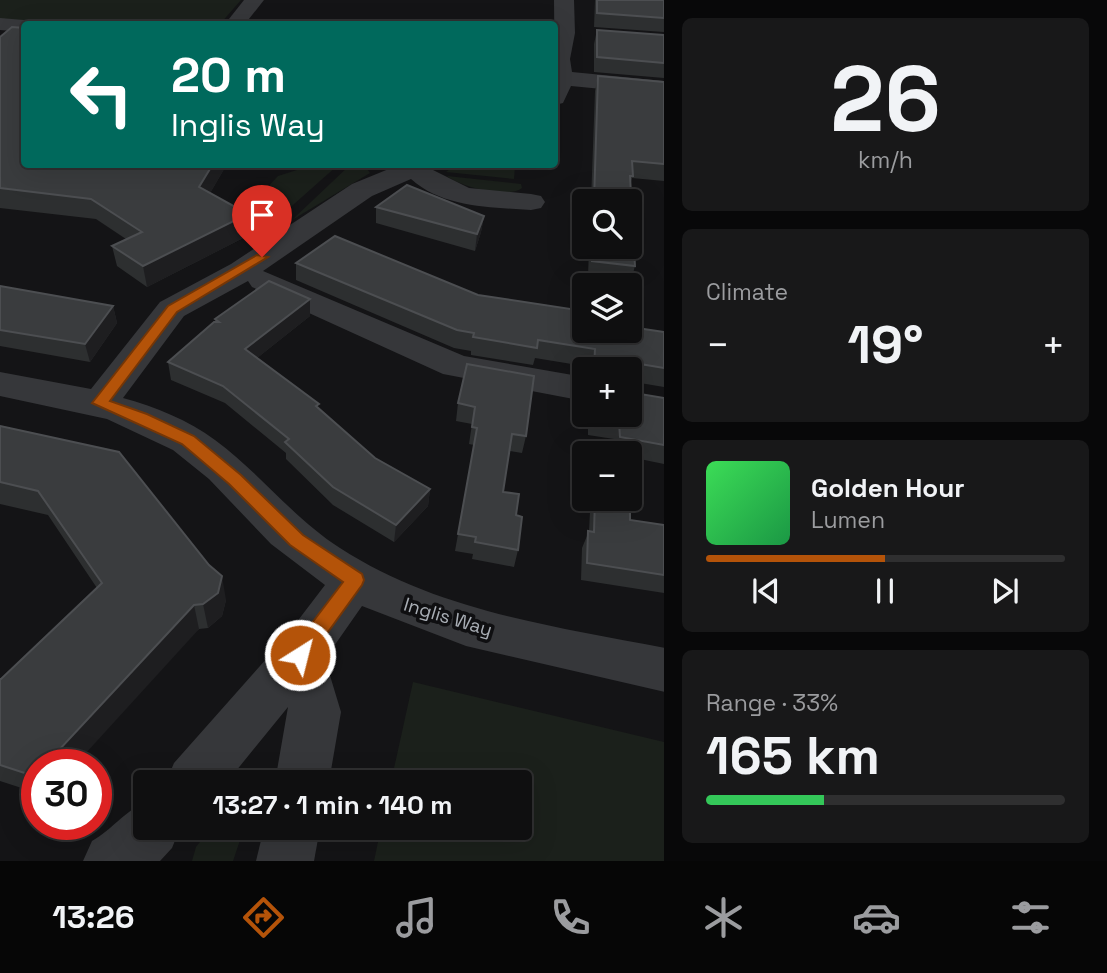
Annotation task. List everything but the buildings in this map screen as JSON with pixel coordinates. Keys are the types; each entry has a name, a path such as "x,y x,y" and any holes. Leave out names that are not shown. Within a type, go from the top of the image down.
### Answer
{"street":[{"path":"237,21 254,0"},
{"path":"564,0 565,33 558,74 664,88"},
{"path":"565,33 589,35"},
{"path":"100,403 172,309 242,271 362,190 417,168"},
{"path":"421,168 433,185 450,193 531,202"},
{"path":"242,271 456,366 572,387"},
{"name":"Inglis Way","path":"0,384 100,403 142,418 188,440 235,479 287,532 315,555 355,580 416,612 540,644 664,670"},
{"path":"203,770 300,655 355,580"},
{"path":"300,655 315,712 304,770"},
{"path":"285,861 289,840"}],"shaded area":[{"path":"0,0 241,0 223,21 0,20"},
{"path":"303,168 335,168 285,212 277,210 265,190 278,176"},
{"path":"347,168 366,168 370,173 292,220"},
{"path":"452,168 515,168 514,179 446,172"},
{"path":"447,176 521,184 522,188 496,192 463,184"},
{"path":"413,682 664,742 664,861 374,861 378,840 532,840 532,770 394,770"},
{"path":"202,840 240,840 233,861 192,861 196,847"}],"route":[{"path":"262,257 242,271 172,309 152,331 100,403 142,418 188,440 235,479 296,540 355,580 300,655"}]}
